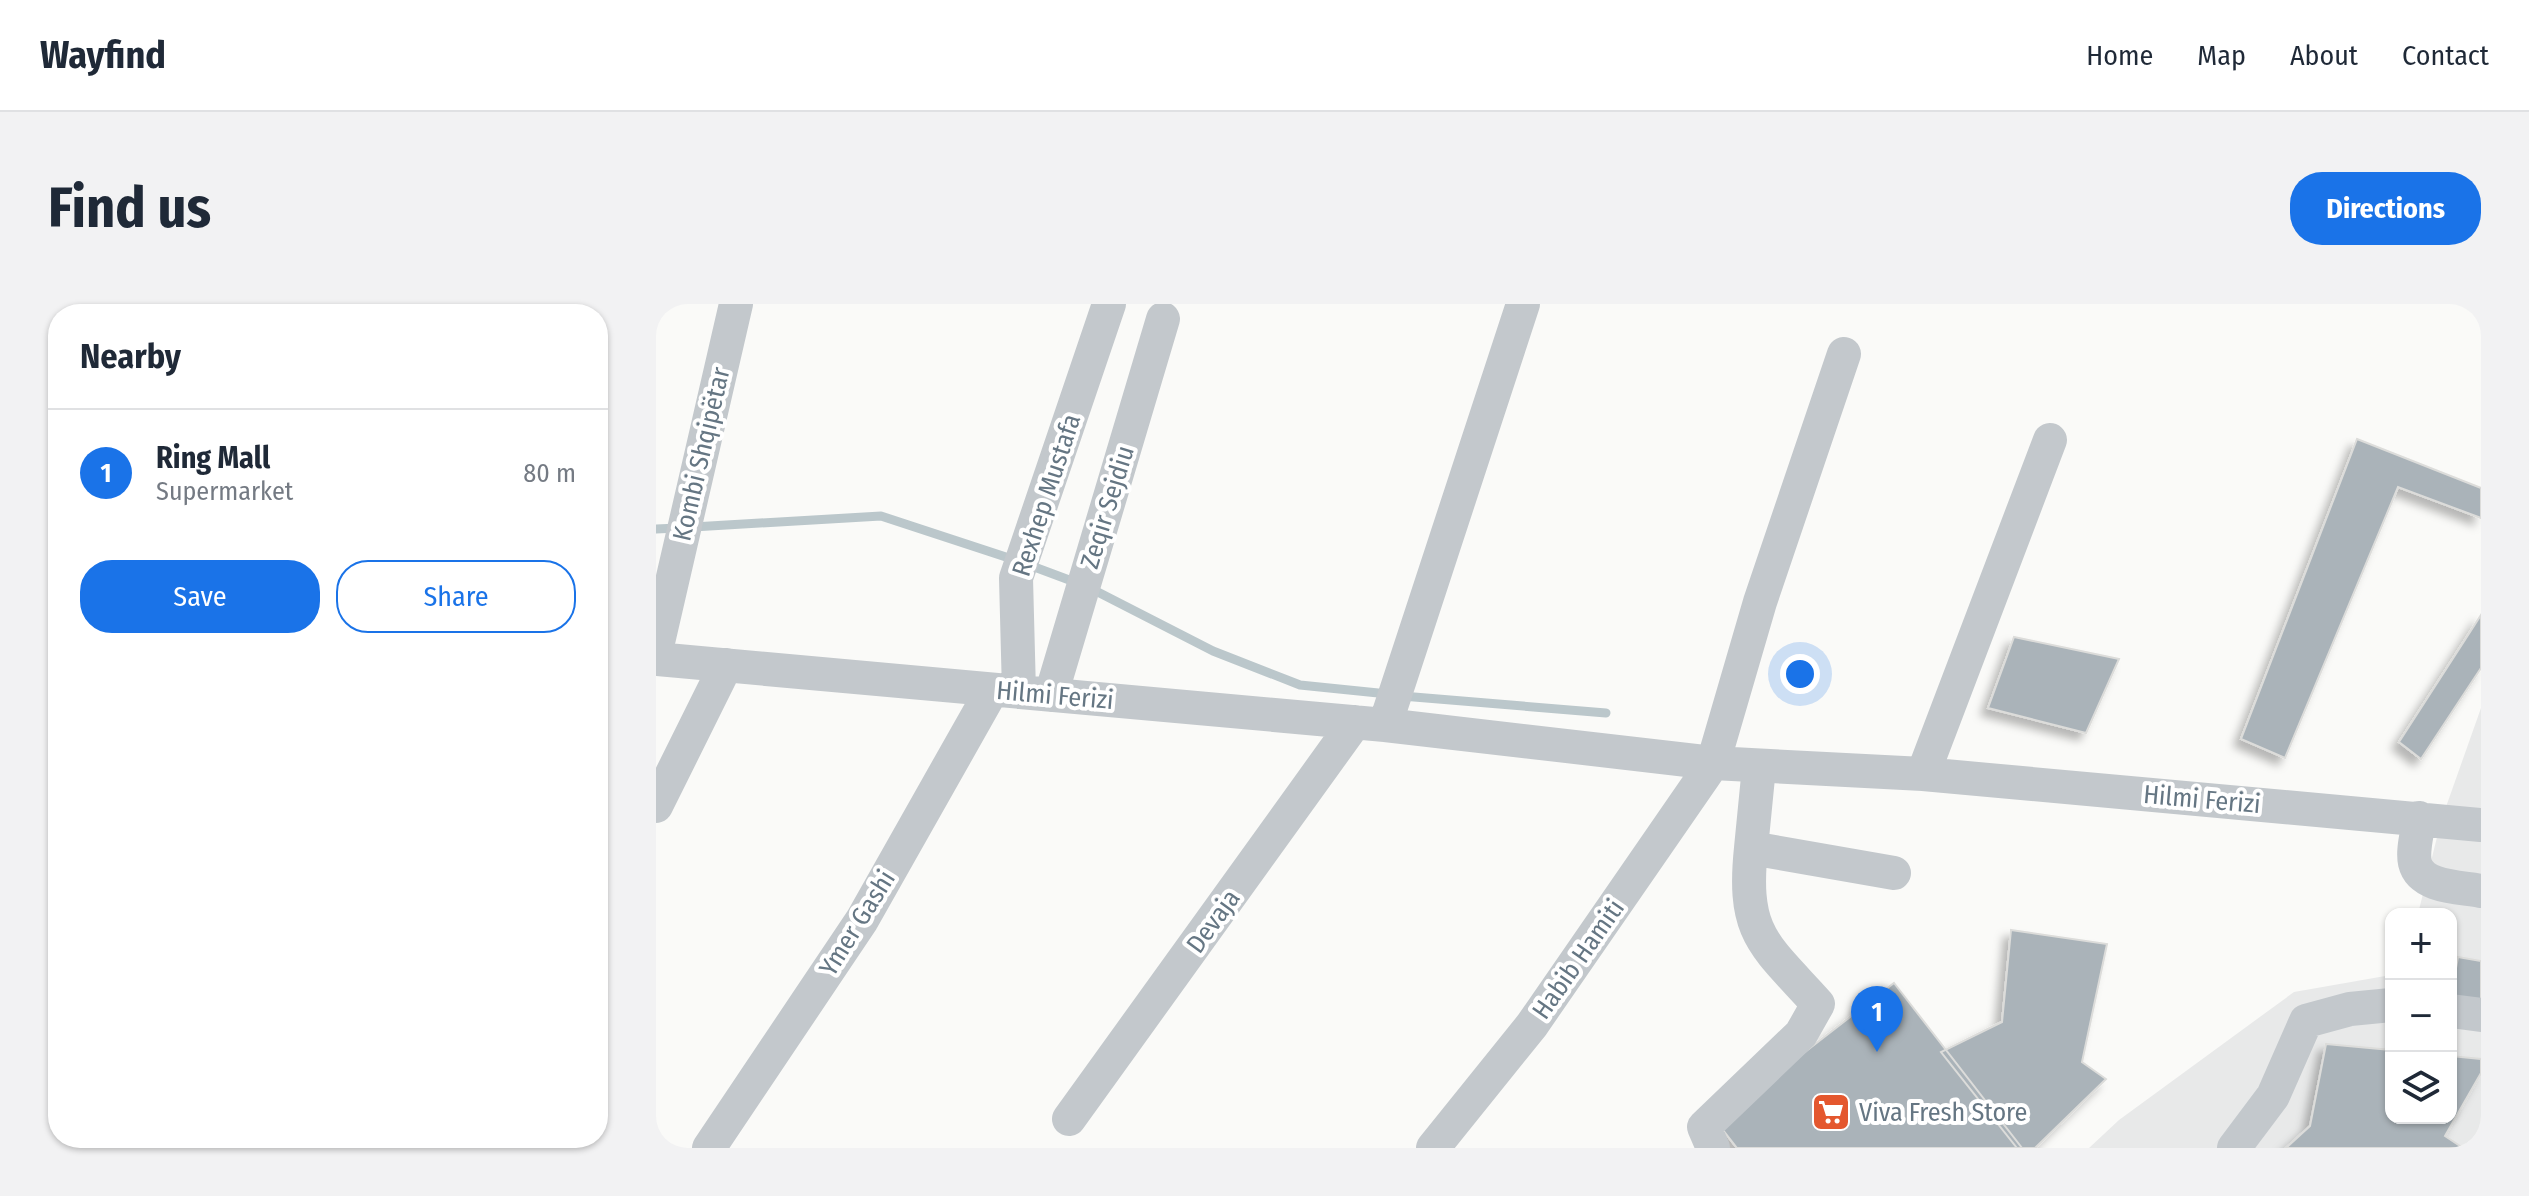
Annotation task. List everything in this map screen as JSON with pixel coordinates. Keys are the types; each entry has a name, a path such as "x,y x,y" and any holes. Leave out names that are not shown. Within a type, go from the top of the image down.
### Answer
{"street":[{"name":"Kombi Shqipëtar","path":"656,651 736,304"},
{"name":"Rexhep Mustafa","path":"1021,692 1016,578 1109,304"},
{"path":"1376,721 1401,675 1523,304"},
{"name":"Zeqir Sejdiu","path":"1021,692 1078,605 1163,319"},
{"path":"1713,763 1760,602 1844,354"},
{"path":"1923,774 2050,440"},
{"name":"Hilmi Ferizi","path":"656,659 1376,721 1713,763 1923,774 2481,825"},
{"path":"656,806 726,665"},
{"name":"Ymer Gashi","path":"709,1148 862,920 1021,692"},
{"name":"Devaja","path":"1069,1119 1376,721"},
{"name":"Habib Hamiti","path":"1433,1148 1532,1025 1713,763"},
{"path":"1713,1148 1704,1127 1801,1034 1818,1004 1766,948 1755,926 1747,885 1759,767"},
{"path":"2419,818 2415,864 2424,877 2434,882 2481,891"},
{"path":"1751,848 1786,857 1894,873"},
{"path":"2234,1148 2273,1096 2306,1021 2350,1009 2385,1006"},
{"path":"2457,1012 2481,1015"}],"shaded area":[{"path":"2481,708 2481,1148 2089,1148 2119,1120 2294,992 2385,976 2385,1124 2457,1124 2457,908 2419,908 2441,821"}],"building":[{"path":"2357,439 2481,488 2481,518 2398,487 2285,758 2241,739"},
{"path":"2481,615 2481,668 2421,759 2399,742"},
{"path":"2014,637 2119,659 2086,733 1988,708"},
{"path":"2011,930 2107,944 2082,1062 2106,1079 2035,1148 2017,1148 1941,1052 2002,1022"},
{"path":"2458,957 2481,961 2481,1001 2457,997"},
{"path":"1894,983 2022,1148 1737,1148 1716,1121"},
{"path":"2326,1044 2385,1049 2385,1124 2452,1124 2445,1136 2463,1148 2286,1148 2310,1126"},
{"path":"2457,1057 2481,1059 2481,1073 2457,1115"}],"waterway":[{"path":"693,527 881,516 1015,560"},
{"path":"656,529 678,528"},
{"path":"1029,565 1088,587 1213,651 1300,685 1388,694"},
{"path":"1402,696 1606,713"}],"place":[{"name":"Ring Mall","path":"1877,1052"},
{"name":"Viva Fresh Store","path":"1831,1112"}]}
